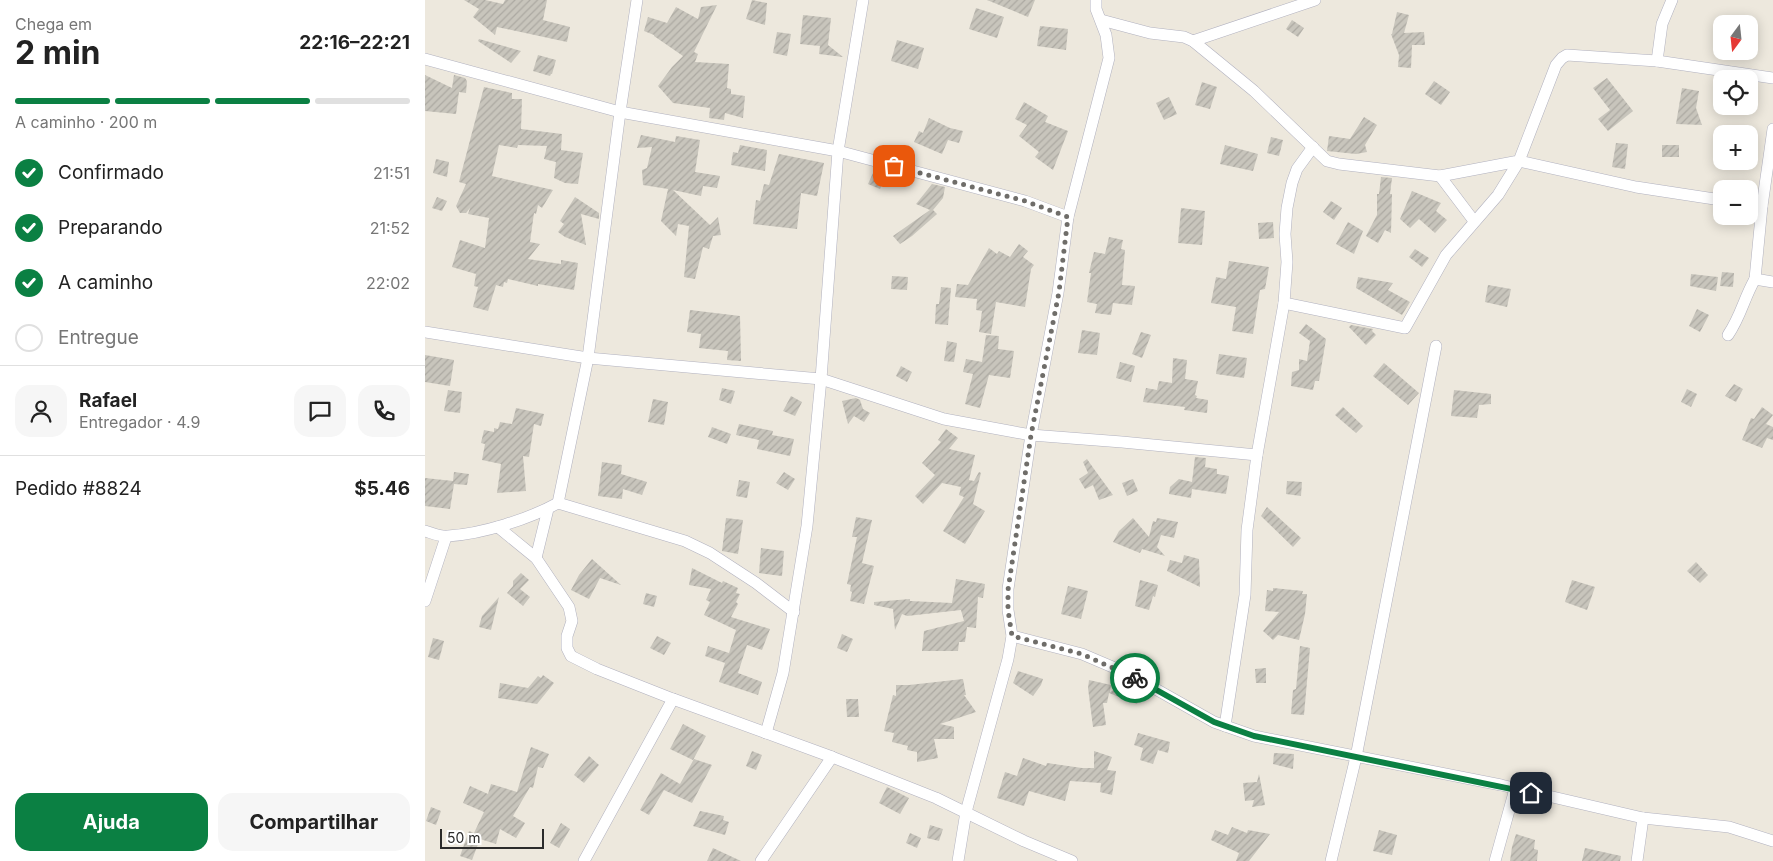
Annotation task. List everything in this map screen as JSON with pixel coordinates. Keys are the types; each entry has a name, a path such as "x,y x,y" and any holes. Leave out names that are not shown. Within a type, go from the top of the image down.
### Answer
{"street":[{"path":"559,503 588,358 620,112 637,0"},
{"path":"766,733 783,673 807,526 821,379 838,151 863,0"},
{"path":"958,861 966,812 1009,659 1012,636 1008,610 1008,590 1031,435 1059,292 1068,217 1109,58 1106,35 1096,9 1096,0"},
{"path":"1193,41 1315,0"},
{"path":"1657,61 1662,24 1672,0"},
{"path":"1101,20 1150,33 1184,37 1193,41 1254,91 1327,161 1440,176 1519,161 1636,187 1713,199"},
{"path":"1284,303 1405,328 1446,255 1498,195 1519,161 1556,65 1567,55 1657,61 1773,78"},
{"path":"425,59 620,112 838,151 1025,201 1068,217"},
{"path":"1728,335 1740,317 1749,289 1755,279 1762,206 1773,130"},
{"path":"1225,726 1245,595 1247,530 1257,455 1284,303 1287,262 1285,234 1287,208 1297,169 1313,147"},
{"path":"1440,176 1474,221"},
{"path":"1758,205 1762,206"},
{"path":"1755,279 1773,282"},
{"path":"425,332 588,358 821,379 944,419 1031,435 1257,455"},
{"path":"1331,861 1356,757 1436,346"},
{"path":"425,532 446,537 498,527 548,509 559,503 685,541 710,553 756,583 794,612"},
{"path":"536,558 548,509"},
{"path":"498,527 536,558 569,607 572,621 567,636 567,648 571,656 597,669 673,700 832,757 966,812 1024,841 1072,861"},
{"path":"425,601 446,537"},
{"path":"1012,636 1082,654 1129,674 1214,722 1254,736 1515,789 1643,818 1729,827 1773,841"},
{"path":"584,861 673,700"},
{"path":"761,861 832,757"},
{"path":"1495,861 1515,789"},
{"path":"1637,861 1643,818"}],"building":[{"path":"464,0 485,0 503,4 505,0 547,0 543,20 570,27 567,42 497,27 495,35 473,17 479,9"},
{"path":"752,0 767,3 765,25 746,19"},
{"path":"987,0 1035,0 1028,17"},
{"path":"717,5 694,52 698,54 695,62 729,64 727,88 731,89 731,94 745,96 743,118 725,113 724,120 709,118 710,108 673,103 658,86 683,56 654,35 644,31 648,17 667,23 676,7 698,19 701,7"},
{"path":"976,8 1004,17 997,38 969,29"},
{"path":"1397,12 1409,15 1404,33 1424,32 1425,45 1412,45 1411,68 1398,67 1399,55 1391,34"},
{"path":"803,15 831,18 828,45 843,57 819,54 820,46 800,44"},
{"path":"1292,20 1304,28 1298,37 1286,29"},
{"path":"1040,26 1068,29 1066,50 1037,46"},
{"path":"777,32 791,34 787,56 773,53"},
{"path":"479,39 521,51 511,63 478,41"},
{"path":"897,40 924,48 918,69 891,61"},
{"path":"538,55 556,60 550,76 533,71"},
{"path":"425,75 452,88 454,75 465,78 467,81 466,93 459,92 456,114 425,111"},
{"path":"1607,78 1633,111 1608,131 1598,119 1610,110 1593,88"},
{"path":"1434,81 1450,92 1441,105 1425,94"},
{"path":"1202,82 1217,87 1210,109 1195,105"},
{"path":"484,87 512,93 512,99 522,99 521,129 562,134 561,150 583,153 578,184 565,183 554,178 556,162 544,159 547,146 518,145 517,148 499,145 492,176 553,190 542,208 538,205 536,214 534,213 530,242 540,244 528,259 561,264 561,260 578,263 574,290 538,284 538,286 508,279 507,283 504,282 503,287 496,285 488,311 473,307 478,287 474,286 476,274 452,267 460,240 485,248 489,218 468,214 470,208 466,213 460,213 456,206 466,184 459,182"},
{"path":"1682,88 1699,91 1696,108 1702,125 1676,124"},
{"path":"1169,97 1177,114 1164,120 1156,103"},
{"path":"1024,102 1048,116 1045,122 1068,131 1053,170 1035,157 1039,152 1019,136 1027,125 1015,119"},
{"path":"1364,117 1377,125 1365,145 1367,152 1356,154 1327,151 1329,136 1350,139"},
{"path":"929,118 950,128 963,131 959,143 948,140 942,154 914,142 919,131 923,133"},
{"path":"641,135 675,142 676,136 700,140 695,172 720,176 717,188 703,186 701,196 673,190 710,225 718,217 721,235 713,236 709,249 703,247 695,279 684,277 689,226 678,224 676,236 661,221 668,189 643,185 642,170 647,168 652,147 637,148"},
{"path":"1271,137 1283,140 1279,156 1267,153"},
{"path":"1616,143 1628,144 1625,169 1612,167"},
{"path":"740,145 767,150 765,171 731,165 733,152 738,153"},
{"path":"1225,145 1258,154 1253,171 1220,164"},
{"path":"1662,145 1679,145 1679,157 1662,157"},
{"path":"779,154 824,163 817,196 801,193 797,229 753,224 756,200 760,201 764,184 769,185"},
{"path":"436,159 449,162 447,177 433,173"},
{"path":"873,173 885,178 880,189 868,184"},
{"path":"1381,177 1392,178 1390,194 1392,194 1391,233 1385,230 1378,243 1366,236 1377,215 1377,194 1379,194"},
{"path":"932,184 945,187 943,198 933,210 937,214 900,244 893,236 930,210 916,204"},
{"path":"1412,191 1441,203 1436,211 1447,220 1435,233 1419,219 1410,228 1400,219"},
{"path":"437,197 447,201 442,211 432,208"},
{"path":"575,197 599,213 599,219 581,214 586,245 565,237 558,232 564,224 560,221"},
{"path":"1331,201 1342,208 1334,220 1323,212"},
{"path":"1181,208 1205,211 1202,245 1178,243"},
{"path":"1273,222 1274,238 1259,239 1258,223"},
{"path":"1348,222 1363,231 1354,254 1336,244"},
{"path":"1109,237 1123,240 1121,249 1125,250 1122,285 1135,286 1132,305 1113,303 1111,315 1095,313 1097,304 1087,302 1091,273 1089,273 1094,252 1105,254"},
{"path":"1019,244 1028,251 1023,257 1034,265 1031,269 1025,307 996,302 991,334 979,332 982,311 976,310 977,299 955,297 957,284 968,285 989,248 997,254 999,251 1010,257"},
{"path":"1415,249 1429,258 1422,267 1409,257"},
{"path":"1229,261 1269,267 1265,289 1260,290 1253,334 1232,331 1236,307 1211,303 1216,277 1226,279"},
{"path":"1722,272 1734,273 1733,287 1720,286"},
{"path":"1691,274 1718,277 1716,291 1690,286"},
{"path":"892,276 908,277 907,290 891,289"},
{"path":"1358,277 1393,283 1388,290 1410,302 1402,315 1356,288"},
{"path":"1488,285 1511,289 1507,307 1485,302"},
{"path":"941,287 951,288 948,325 935,324 936,304 939,304"},
{"path":"1697,309 1709,315 1700,332 1689,326"},
{"path":"690,310 740,316 741,361 727,360 728,351 699,348 701,334 687,332"},
{"path":"1306,324 1326,339 1319,381 1315,381 1313,390 1291,386 1292,372 1299,370 1299,359 1307,361 1310,341 1299,333"},
{"path":"1351,325 1373,329 1372,331 1376,335 1366,345 1349,327"},
{"path":"1082,330 1100,333 1097,355 1078,353"},
{"path":"1141,332 1151,335 1142,358 1132,354"},
{"path":"986,335 999,336 998,349 1014,351 1010,378 989,375 980,408 965,404 973,374 963,372 966,359 982,362"},
{"path":"947,341 957,343 954,362 944,361"},
{"path":"1219,354 1247,358 1244,378 1216,374"},
{"path":"425,355 454,360 450,386 425,382"},
{"path":"1173,358 1187,360 1185,379 1198,381 1195,395 1197,396 1196,398 1208,400 1207,413 1184,410 1185,407 1143,402 1146,388 1157,390 1159,381 1172,383"},
{"path":"1120,362 1135,366 1131,382 1116,378"},
{"path":"1384,363 1419,393 1408,405 1373,376"},
{"path":"901,366 912,372 907,382 896,376"},
{"path":"1734,384 1743,389 1736,402 1725,396"},
{"path":"722,388 735,391 731,404 719,400"},
{"path":"1687,389 1697,394 1691,407 1681,402"},
{"path":"448,390 462,392 460,413 444,411"},
{"path":"1454,390 1491,394 1491,404 1479,405 1477,418 1451,416"},
{"path":"791,396 802,402 795,416 783,411"},
{"path":"856,398 860,400 863,409 870,413 864,422 854,416 848,424 842,401"},
{"path":"653,399 668,402 664,425 648,422"},
{"path":"1343,407 1363,426 1356,433 1335,415"},
{"path":"1762,407 1773,415 1766,424 1773,427 1773,440 1767,438 1762,448 1742,440 1751,418 1754,419"},
{"path":"516,408 544,414 541,426 534,424 529,457 523,456 526,491 497,493 501,464 482,460 485,444 481,443 484,430 494,432 494,428 498,429 500,422 512,424"},
{"path":"739,424 773,431 772,435 794,439 790,456 757,449 759,440 736,435"},
{"path":"712,427 731,434 727,444 708,437"},
{"path":"946,429 958,438 949,449 975,455 969,480 974,481 979,472 981,473 973,504 985,511 965,544 943,531 964,497 959,495 961,487 942,483 923,504 915,496 935,475 922,463 941,442 938,440"},
{"path":"1195,457 1206,458 1205,467 1217,469 1217,474 1229,476 1226,494 1192,489 1191,498 1169,494 1170,487 1179,479 1192,482"},
{"path":"1087,459 1113,495 1099,500 1093,485 1085,489 1079,479 1088,473 1083,462"},
{"path":"602,462 622,465 621,474 647,482 642,495 623,489 622,499 598,496"},
{"path":"454,472 469,474 467,485 454,484 450,509 425,506 425,478 453,481"},
{"path":"784,472 795,479 788,490 776,483"},
{"path":"1133,479 1138,491 1127,496 1122,483"},
{"path":"739,480 750,482 747,498 736,496"},
{"path":"1287,481 1302,482 1301,496 1286,494"},
{"path":"1267,507 1301,538 1293,547 1261,516"},
{"path":"856,517 872,520 862,563 874,566 864,604 850,601 851,585 847,584 857,537 852,537"},
{"path":"726,518 743,520 738,554 722,551"},
{"path":"1133,518 1149,537 1153,521 1156,522 1157,518 1178,522 1174,538 1161,535 1157,547 1165,556 1142,549 1140,553 1113,542 1119,531"},
{"path":"761,548 784,551 782,576 759,573"},
{"path":"1184,555 1199,559 1200,587 1167,571 1170,560 1182,563"},
{"path":"592,559 621,585 600,578 589,599 571,590 579,575"},
{"path":"1696,562 1708,575 1700,583 1687,571"},
{"path":"692,568 722,583 723,581 738,588 736,593 740,594 736,602 738,604 731,617 770,629 762,650 747,645 738,673 762,682 758,695 719,682 725,663 705,656 708,646 729,653 736,630 704,615 710,602 706,600 711,589 689,585"},
{"path":"521,573 529,580 520,589 530,597 523,606 507,593 513,586 513,581"},
{"path":"956,579 985,584 983,598 978,597 976,628 967,627 965,642 959,642 958,651 922,651 924,631 964,621 961,610 907,616 902,614 895,630 893,609 874,605 874,602 910,599 910,601 952,603"},
{"path":"1140,580 1158,585 1149,610 1135,606"},
{"path":"1572,580 1595,587 1587,610 1565,602"},
{"path":"1068,586 1088,591 1081,619 1061,614"},
{"path":"1273,588 1303,591 1302,594 1307,594 1299,640 1278,635 1273,640 1263,631 1279,612 1265,611 1267,590 1273,591"},
{"path":"646,593 657,596 654,607 643,604"},
{"path":"499,597 491,630 479,627 482,616"},
{"path":"842,634 853,639 847,652 837,648"},
{"path":"657,636 671,643 664,655 650,648"},
{"path":"433,638 444,641 439,660 428,657"},
{"path":"1300,646 1310,648 1304,715 1291,714 1293,690 1296,689"},
{"path":"1266,668 1266,683 1256,683 1255,669"},
{"path":"1018,671 1043,679 1033,696 1013,683"},
{"path":"543,675 554,683 537,704 498,698 500,683 528,688 538,676 541,678"},
{"path":"963,679 966,695 964,695 976,712 940,724 954,727 954,739 934,739 938,758 917,762 917,752 907,750 908,746 892,742 894,733 884,731 893,695 896,696 896,685"},
{"path":"1089,680 1111,685 1110,692 1128,682 1135,691 1141,694 1137,704 1109,693 1107,703 1103,703 1106,725 1093,727 1088,688"},
{"path":"846,699 858,699 859,717 847,717"},
{"path":"683,724 706,736 693,760 670,749"},
{"path":"1138,733 1170,742 1168,753 1158,750 1153,764 1140,760 1143,748 1134,745"},
{"path":"531,747 549,754 543,768 538,767 533,788 530,787 513,816 525,823 516,838 500,829 496,844 480,839 472,860 460,856 469,831 474,833 484,812 463,803 470,786 488,794 491,784 517,792"},
{"path":"752,751 762,755 756,770 746,766"},
{"path":"1094,751 1112,757 1107,770 1116,771 1112,795 1100,792 1101,783 1070,781 1065,801 1029,791 1024,806 997,798 1005,772 1017,776 1023,758 1046,766 1047,763 1094,768"},
{"path":"1274,753 1294,754 1293,769 1273,764"},
{"path":"589,756 599,765 584,783 574,775"},
{"path":"694,759 712,765 692,803 664,790 649,815 640,810 661,773 680,784"},
{"path":"1259,774 1265,805 1252,807 1254,800 1245,801 1243,783 1257,782"},
{"path":"887,787 909,798 900,814 879,803"},
{"path":"431,807 441,811 436,825 426,821"},
{"path":"700,811 724,816 723,820 729,822 725,835 693,826"},
{"path":"561,823 570,829 559,848 550,843"},
{"path":"930,825 943,829 939,841 927,838"},
{"path":"1232,827 1247,833 1248,830 1270,834 1249,861 1236,861 1239,853 1211,840 1215,830 1228,835"},
{"path":"1379,830 1397,835 1392,855 1373,851"},
{"path":"910,833 921,838 917,848 906,843"},
{"path":"1516,834 1535,840 1534,849 1538,850 1537,861 1510,861"},
{"path":"713,848 741,861 707,861"},
{"path":"1585,848 1621,856 1620,861 1582,861"}],"way so far":[{"path":"894,166 1025,201 1068,217 1059,292 1031,435 1008,590 1008,610 1012,636 1082,654 1135,678"}],"route":[{"path":"1135,678 1214,722 1254,736 1501,785 1531,793"}]}
